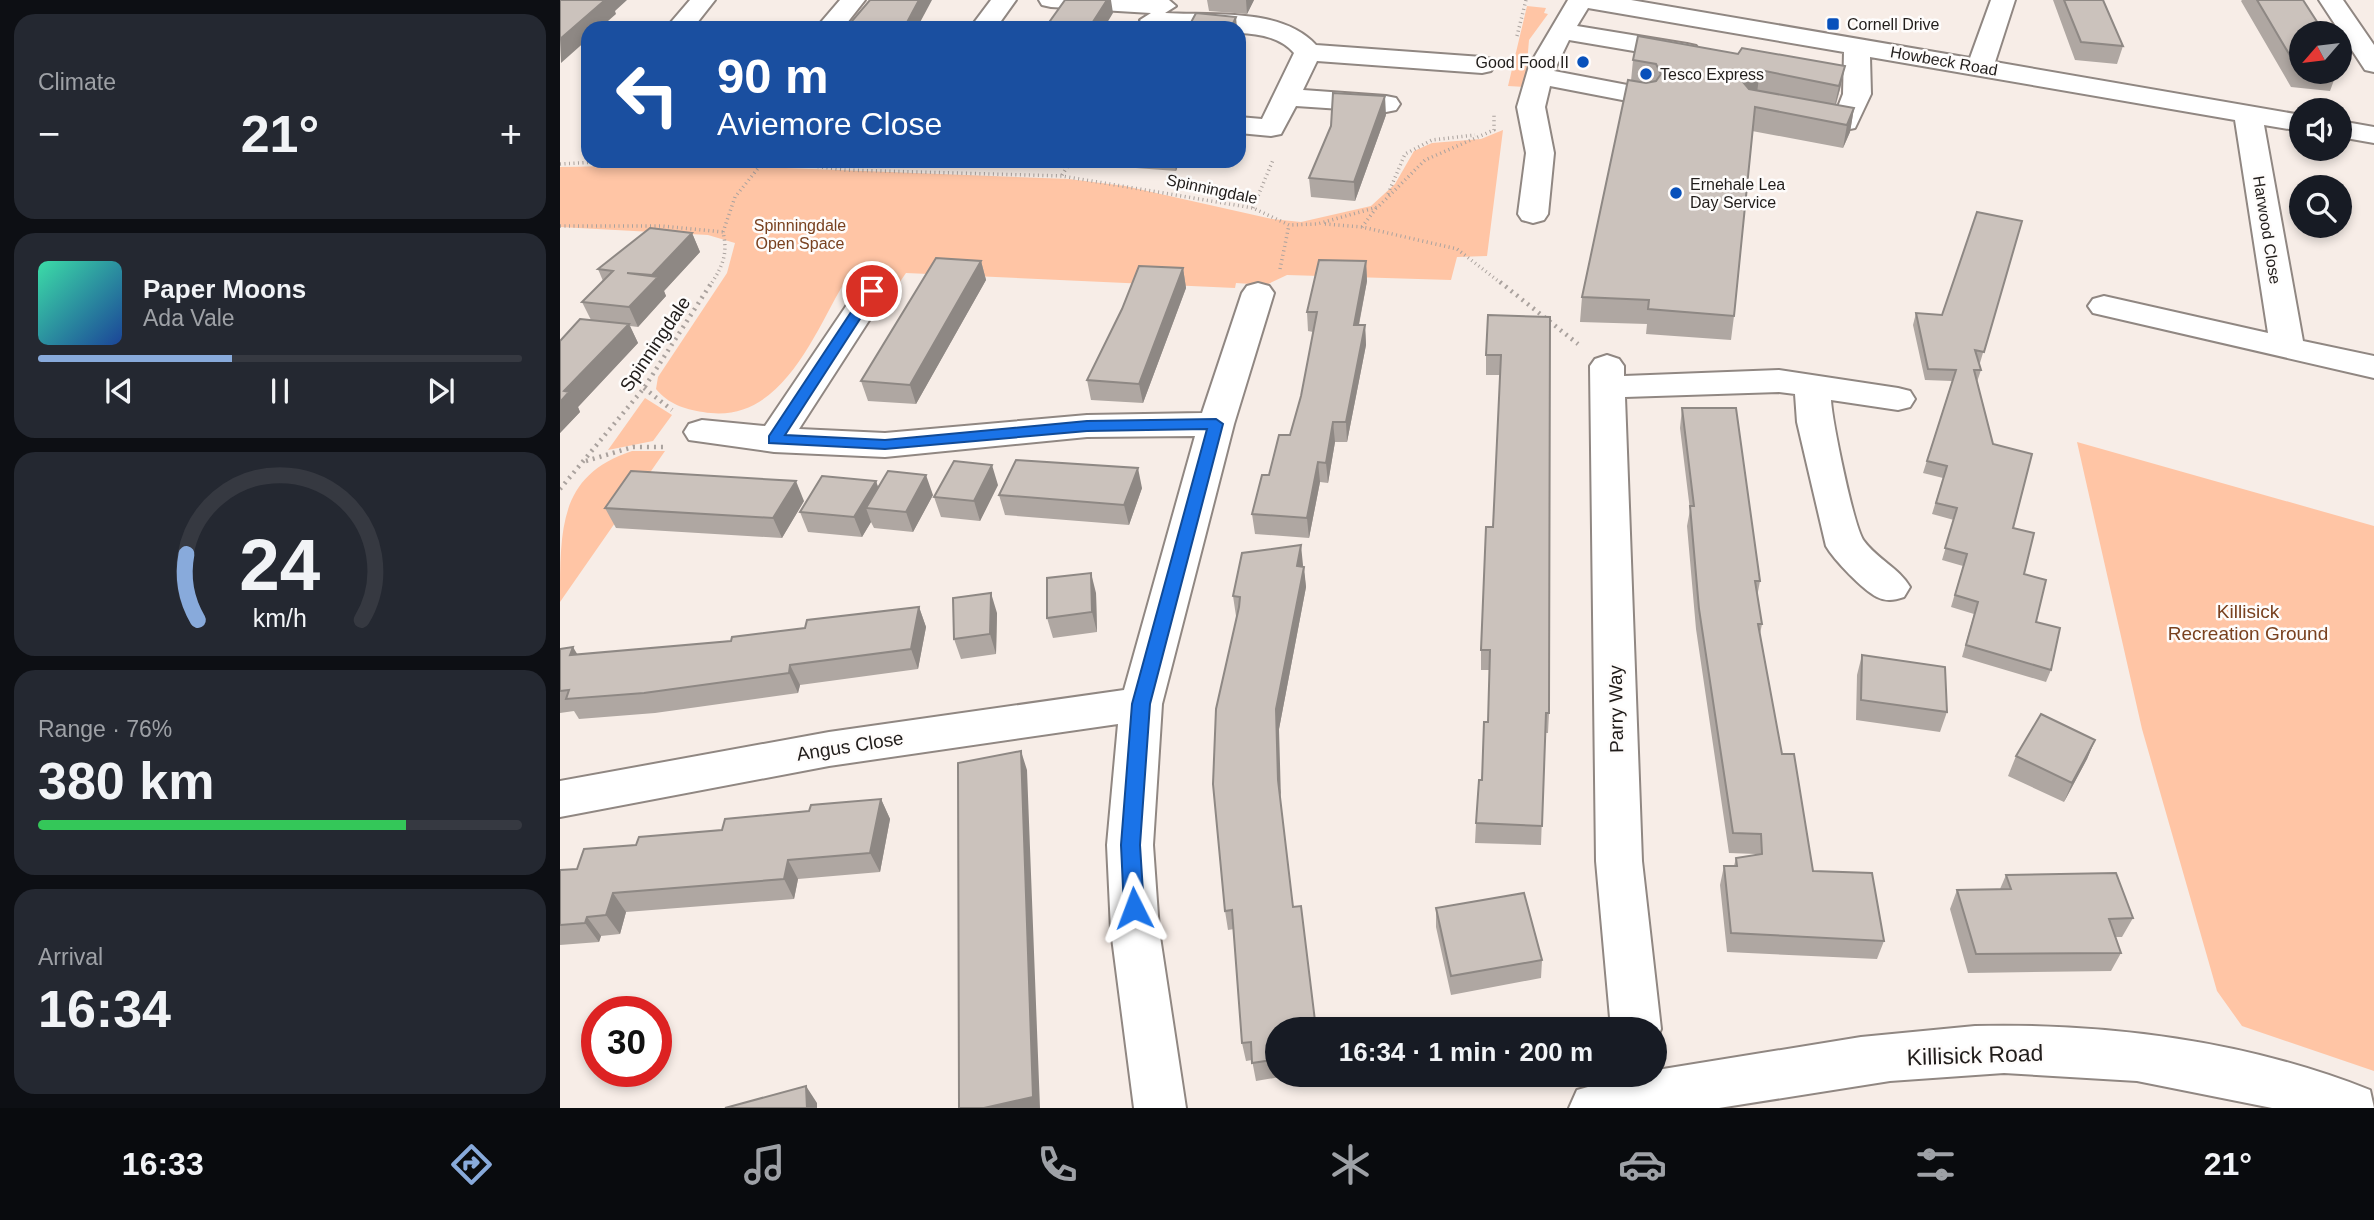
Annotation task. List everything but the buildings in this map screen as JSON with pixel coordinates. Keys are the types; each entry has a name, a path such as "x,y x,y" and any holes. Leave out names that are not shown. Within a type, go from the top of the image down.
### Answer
{"street":[{"path":"685,21 703,0"},
{"path":"835,21 853,0"},
{"path":"988,21 1004,0"},
{"path":"1051,0 1217,21"},
{"path":"1533,214 1540,153 1531,107 1538,76 1580,0"},
{"name":"Howbeck Road","path":"1587,0 1691,9 1723,43 1857,46 2289,121"},
{"path":"1980,68 2003,0"},
{"path":"2331,0 2374,64"},
{"path":"1246,24 1267,27 1297,40 1308,52 1482,65"},
{"path":"1561,31 1723,43"},
{"path":"1781,109 1844,122 1857,94 1857,46"},
{"path":"1246,126 1271,128 1308,52"},
{"path":"1538,76 1643,96"},
{"path":"1286,97 1386,104"},
{"name":"Harwood Close","path":"2248,114 2287,347"},
{"path":"2352,131 2374,135"},
{"path":"774,440 872,291"},
{"path":"1160,1108 1135,930 1130,845 1141,704 1216,424 1258,293"},
{"path":"2104,305 2374,367"},
{"path":"1607,377 1751,381 1812,386 1898,399"},
{"name":"Parry Way","path":"1607,377 1619,861 1635,1017"},
{"path":"1812,386 1815,422 1845,547 1890,587"},
{"path":"702,432 774,440 885,444 1087,426 1216,424"},
{"name":"Angus Close","path":"560,799 829,749 1141,704"},
{"name":"Killisick Road","path":"1667,1083 1854,1061 2006,1049 2190,1066 2286,1085 2352,1108"},
{"name":"Killisick Road","path":"1595,1108 1645,1087"}],"path":[{"path":"1516,40 1526,0"},
{"name":"Spinningdale","path":"1387,197 1405,154 1432,140 1494,131 1492,123 1495,112"},
{"path":"1253,208 1286,131 1271,128"},
{"name":"Spinningdale","path":"829,168 1062,176 1253,208 1289,225 1317,224 1351,217 1378,207 1425,160 1479,134"},
{"path":"560,164 581,163"},
{"name":"Spinningdale","path":"560,489 645,388 723,266 726,246 723,232 735,197 758,168"},
{"path":"1062,176 1066,168"},
{"path":"1362,227 1378,207"},
{"path":"1317,224 1362,227 1457,249 1607,377"},
{"path":"560,226 662,226 723,232"},
{"path":"585,461 633,447 667,447 679,430 702,432"}],"green space":[{"path":"1527,6 1546,8 1544,13 1548,14 1529,40 1525,87 1508,86"},
{"name":"Spinningdale Open Space","path":"1503,130 1487,256 1457,257 1451,280 1287,275 1266,285 1236,283 1235,288 906,273 897,286 844,283 791,373 773,391 753,405 730,413 703,412 683,407 671,402 656,389 658,377 727,273 735,243 708,235 560,227 560,167 581,166 786,168 1069,179 1125,186 1272,219 1301,222 1371,206 1395,184 1414,151 1432,143 1481,139"},
{"path":"645,398 672,415 653,441 608,450"},
{"name":"Killisick Recreation Ground","path":"2077,442 2374,526 2374,1071 2242,1026 2217,991 2142,729"},
{"path":"632,451 665,451 560,602 561,549 569,507 590,474 608,461"}],"place":[{"name":"Cornell Drive","path":"1833,24"},
{"name":"Good Food II","path":"1583,62"},
{"name":"Tesco Express","path":"1646,74"},
{"name":"Ernehale Lea Day Service","path":"1676,193"}],"route":[{"path":"872,291 774,440 885,444 1087,426 1216,424 1141,704 1130,845 1134,908"}]}
